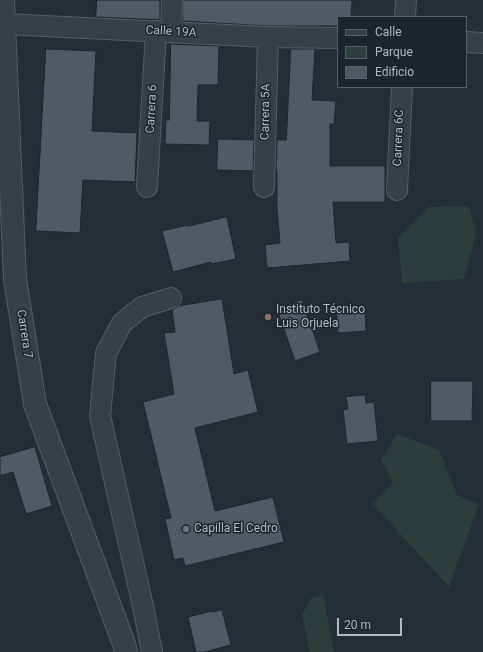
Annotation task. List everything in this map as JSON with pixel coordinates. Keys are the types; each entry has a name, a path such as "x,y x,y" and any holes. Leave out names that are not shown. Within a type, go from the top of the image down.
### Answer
{"street":[{"name":"Carrera 7","path":"3,0 15,279 35,404 128,649"},
{"name":"Carrera 6","path":"147,187 163,32 172,0"},
{"path":"405,16 406,0"},
{"name":"Calle 19A","path":"4,24 268,37 337,38"},
{"name":"Carrera 5A","path":"264,187 268,37"},
{"path":"467,42 483,43"},
{"name":"Carrera 6C","path":"397,190 402,88"},
{"path":"152,652 143,603 100,416 106,352 122,324 142,307 171,298"}],"green space":[{"path":"469,206 476,234 464,279 402,283 398,238 429,207"},
{"path":"397,434 439,450 457,495 479,504 449,587 373,504 393,482 381,460"},
{"path":"323,595 334,652 310,652 302,615 311,598"}],"building":[{"path":"97,0 160,0 160,20 96,17"},
{"path":"183,0 352,0 351,16 337,16 337,26 268,26 183,21"},
{"path":"171,44 219,46 218,85 198,85 197,121 210,121 209,145 165,144 166,120 169,120"},
{"path":"46,49 96,51 92,131 137,133 135,182 83,180 80,233 36,231"},
{"path":"291,49 315,49 312,100 336,101 334,124 330,124 330,166 385,166 385,202 333,202 336,243 349,242 350,261 267,268 265,245 280,243 277,208 277,140 286,140"},
{"path":"218,139 254,140 253,171 217,170"},
{"path":"227,217 236,259 211,264 211,262 173,272 162,231"},
{"path":"222,299 234,374 248,370 258,412 195,428 215,511 273,497 284,542 185,566 183,558 174,560 165,519 171,518 143,402 174,394 164,333 175,332 172,310 179,306"},
{"path":"302,300 320,352 295,361 277,309"},
{"path":"365,308 366,331 338,333 336,309"},
{"path":"431,381 473,381 472,421 431,421"},
{"path":"365,395 366,403 374,402 378,441 347,444 343,410 348,409 346,397"},
{"path":"35,447 52,506 26,514 13,472 0,476 0,457"},
{"path":"222,610 231,645 204,652 196,652 188,617"}],"place":[{"name":"Instituto Técnico Luis Orjuela","path":"268,317"},
{"name":"Capilla El Cedro","path":"186,529"}]}
